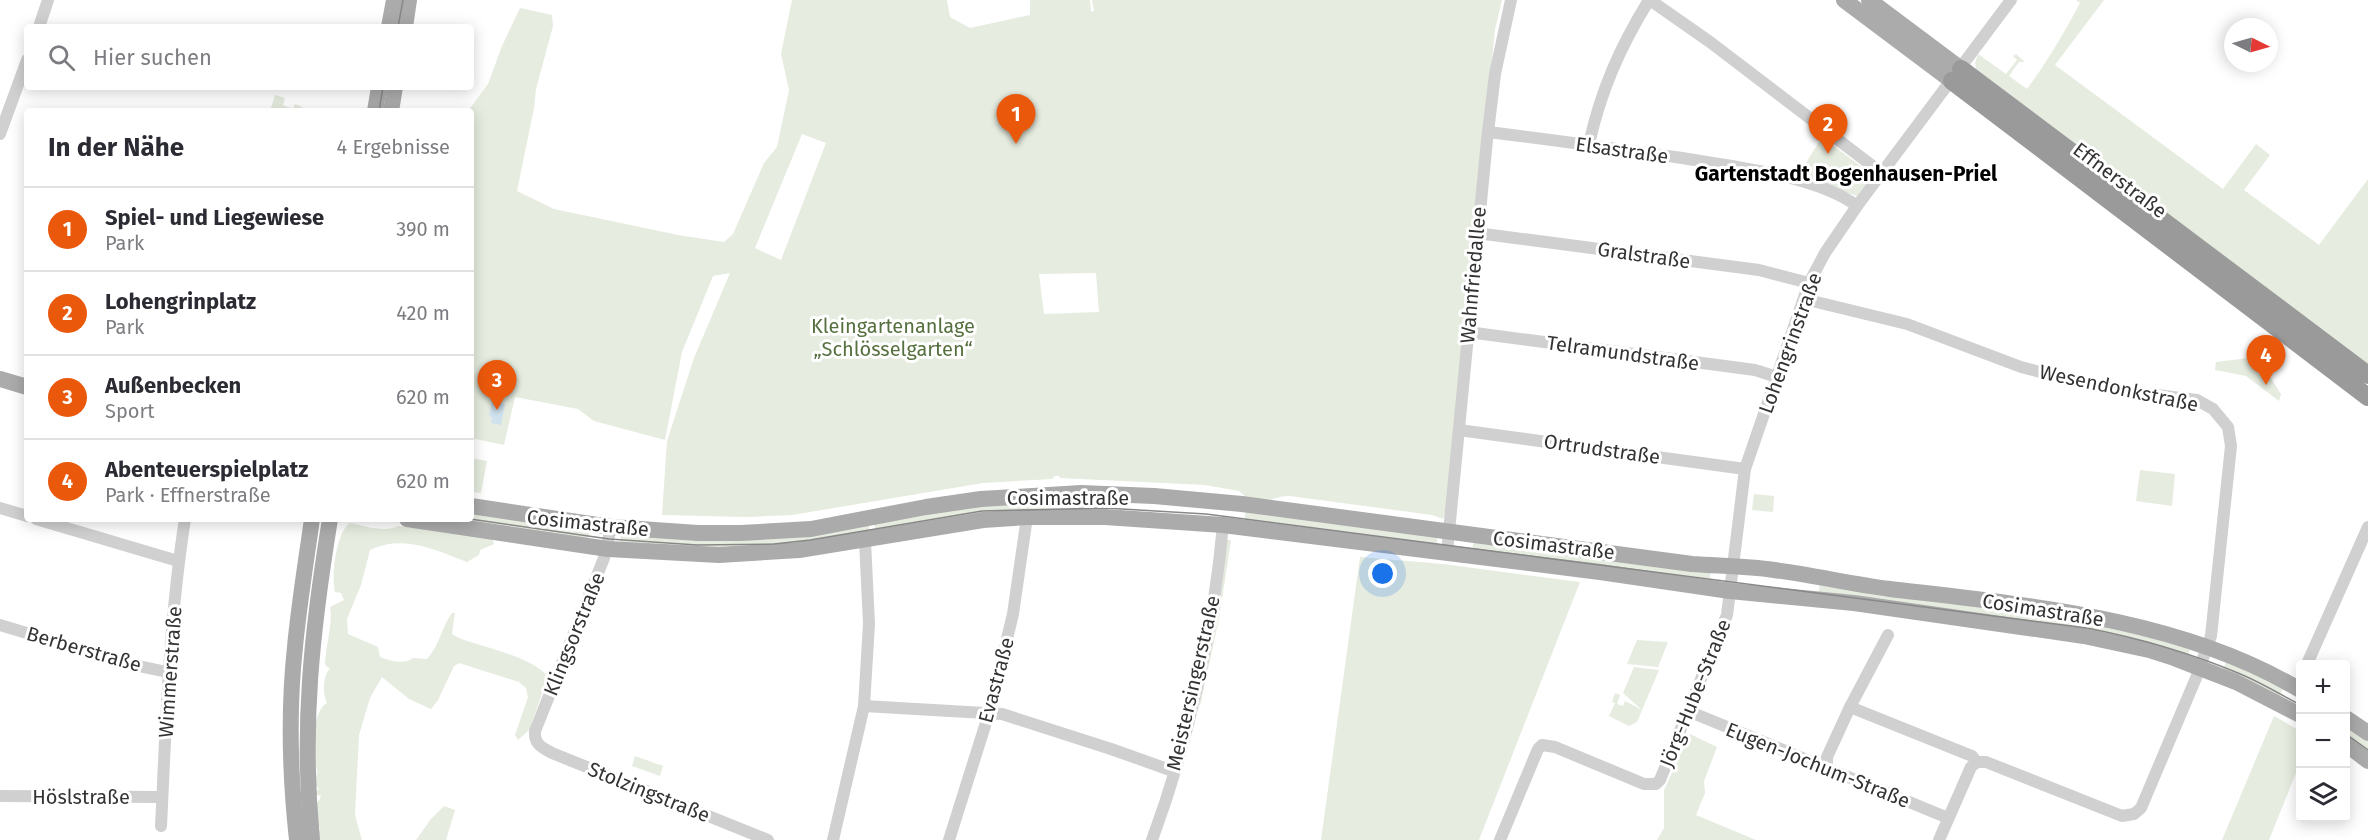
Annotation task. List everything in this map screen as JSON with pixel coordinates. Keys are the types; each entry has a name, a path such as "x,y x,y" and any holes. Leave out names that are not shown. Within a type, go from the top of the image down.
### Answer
{"highway":[{"name":"Effnerstraße","path":"1957,75 2368,375"},
{"name":"Effnerstraße","path":"1957,75 2368,397"}],"main road":[{"path":"390,24 394,0"},
{"path":"405,24 409,0"},
{"name":"Effnerstraße","path":"1844,0 1957,75"},
{"name":"Effnerstraße","path":"1869,0 1957,75"},
{"path":"376,108 378,90"},
{"path":"392,108 394,90"},
{"path":"0,379 24,386"},
{"name":"Cosimastraße","path":"474,506 611,527 698,533 811,529 981,499 1057,494 1155,496 1225,502 1692,564 1733,566 2054,611 2142,628 2207,648 2296,685"},
{"path":"1223,525 1225,502"},
{"name":"Cosimastraße","path":"425,522 608,549 729,555 799,550 983,520 1028,517 1114,518 1223,525 1447,552 1730,591 1854,603 2084,636 2149,650 2200,668 2299,714"},
{"path":"297,840 291,770 292,695 298,613 312,522"},
{"path":"312,840 307,772 307,697 311,650 330,522"},
{"path":"2350,721 2368,733"},
{"path":"2350,747 2368,761"}],"street":[{"path":"40,24 48,0"},
{"name":"Wahnfriedallee","path":"1447,552 1488,132 1495,74 1511,0"},
{"path":"1589,144 1597,107 1613,65 1650,0 1710,42 1883,174"},
{"name":"Lohengrinstraße","path":"1733,566 1745,469 1809,283 1825,253 1857,206 2011,0"},
{"path":"0,134 24,68"},
{"name":"Elsastraße","path":"1488,132 1589,144 1743,167 1846,198 1857,206"},
{"name":"Gralstraße","path":"1477,233 1759,270 1809,283"},
{"name":"Wesendonkstraße","path":"1804,299 1907,324 2020,367 2116,390 2197,400 2212,409 2228,427 2231,446 2214,623 2200,668 2141,808 2134,814 2122,816 1986,762 1977,762"},
{"name":"Telramundstraße","path":"1468,332 1755,370 1777,377"},
{"name":"Ortrudstraße","path":"1459,430 1745,469"},
{"path":"0,508 24,515"},
{"name":"Evastraße","path":"949,840 989,713 1013,614 1028,517"},
{"path":"46,522 178,561"},
{"name":"Wimmerstraße","path":"161,826 168,672 178,561 184,522"},
{"name":"Meistersingerstraße","path":"1152,840 1199,673 1223,525"},
{"name":"Klingsorstraße","path":"535,740 535,732 608,549 611,527"},
{"path":"2309,660 2368,527"},
{"path":"833,840 864,706 869,624 865,541"},
{"path":"1730,591 1733,566"},
{"name":"Jörg-Hube-Straße","path":"1500,840 1540,746 1551,746 1644,784 1656,784 1663,774 1727,615 1730,591"},
{"name":"Berberstraße","path":"0,625 129,664 168,672"},
{"path":"1827,769 1827,757 1888,634"},
{"path":"864,706 1002,714 1111,748 1173,771"},
{"path":"1850,707 1972,756 1977,762 1971,767 1940,840"},
{"name":"Eugen-Jochum-Straße","path":"1688,711 1948,818"},
{"name":"Stolzingstraße","path":"535,740 539,746 552,753 768,840"},
{"name":"Höslstraße","path":"0,796 162,797"}],"green space":[{"name":"Kleingartenanlage „Schlösselgarten“","path":"792,0 947,0 950,17 970,28 1030,15 1030,0 1090,0 1091,12 1094,11 1092,0 1502,0 1495,29 1448,508 1443,519 1432,515 1290,496 1254,504 1239,491 1205,485 1060,478 1059,476 1052,479 983,483 792,515 746,517 662,515 667,441 694,358 730,273 713,276 682,352 665,440 594,421 578,409 515,397 504,445 474,439 474,108 470,108 488,84 502,46 520,8 552,15 553,26 536,89 517,191 554,209 678,235 724,242 733,234 764,163 777,147 789,90 781,54","holes":["802,134 826,143 781,260 755,248","1096,273 1099,312 1044,314 1039,274"]},
{"path":"2076,0 2104,0 2055,65 2223,189 2256,144 2270,155 2244,190 2319,245 2368,179 2368,365 1976,69 1978,54 2006,74 2017,60 2013,56 2016,54 2025,62 2019,62 2009,76 2027,89 2074,14 2080,3"},
{"path":"275,95 285,98 283,105 290,108 271,108"},
{"path":"1822,137 1867,171 1869,179 1857,196 1798,176"},
{"path":"2249,358 2262,365 2281,394 2279,401 2246,376 2215,370 2216,362"},
{"path":"474,459 487,461 481,493 474,492"},
{"path":"2140,470 2175,474 2172,506 2136,501"},
{"path":"1754,494 1774,496 1773,512 1752,510"},
{"path":"1102,497 1102,515 876,536 874,522 942,509"},
{"path":"1246,509 1438,534 1436,548 1244,523"},
{"path":"474,511 590,527 588,542 470,522 474,522"},
{"path":"350,523 381,529 398,526 492,537 494,544 480,550 479,555 467,562 431,549 407,544 395,543 370,550 361,585 347,619 348,634 378,647 380,657 388,660 401,662 413,658 427,659 435,648 448,619 452,613 455,613 452,634 531,663 548,677 529,730 518,740 515,735 528,697 526,688 519,682 459,663 454,666 438,700 431,709 409,699 382,677 370,698 359,735 355,815 362,840 317,840 320,828 316,823 314,803 319,801 321,796 315,794 319,788 315,780 317,771 313,757 313,735 319,712 327,703 324,685 330,668 325,663 330,607 344,600 341,593 335,592 336,555 341,535"},
{"path":"868,523 871,537 783,549 620,545 621,533"},
{"path":"1474,538 1711,569 1709,583 1472,552"},
{"path":"1225,540 1231,540 1219,619 1200,706 1198,703 1225,564 1222,562"},
{"path":"1360,557 1443,564 1580,582 1479,840 1321,840"},
{"path":"1820,581 2053,614 2191,647 2187,658 1818,598"},
{"path":"1637,640 1668,642 1658,667 1627,664"},
{"path":"2228,658 2285,685 2278,698 2223,669"},
{"path":"1634,667 1659,670 1637,722 1629,726 1609,716 1615,703 1612,702 1615,693 1620,695 1617,704 1623,706 1625,701 1642,710 1623,693"},
{"path":"2274,716 2296,729 2296,773 2269,840 2222,840"},
{"path":"2350,726 2368,738 2368,758 2350,743"},
{"path":"1690,734 1717,747 1704,781 1705,793 1696,815 1756,840 1657,840 1664,828 1664,790"},
{"path":"635,756 663,766 660,776 632,766"},
{"path":"444,806 455,810 446,840 416,840 431,819"}],"water":[{"path":"492,401 505,404 501,425 491,423 492,417 489,416"}],"tram line":[{"path":"399,24 403,0"},
{"path":"380,108 382,90"},
{"path":"474,520 609,539 697,545 774,544 810,540 982,511 1105,508 1206,514 2087,628 2145,641 2201,659 2270,688 2296,703"},
{"path":"2350,737 2368,750"}],"place":[{"name":"Spiel- und Liegewiese","path":"1016,144"},
{"name":"Lohengrinplatz","path":"1828,154"},
{"name":"Abenteuerspielplatz","path":"2266,385"},
{"name":"Außenbecken","path":"497,410"}],"district":[{"name":"Gartenstadt Bogenhausen-Priel","path":"1846,174"}]}
